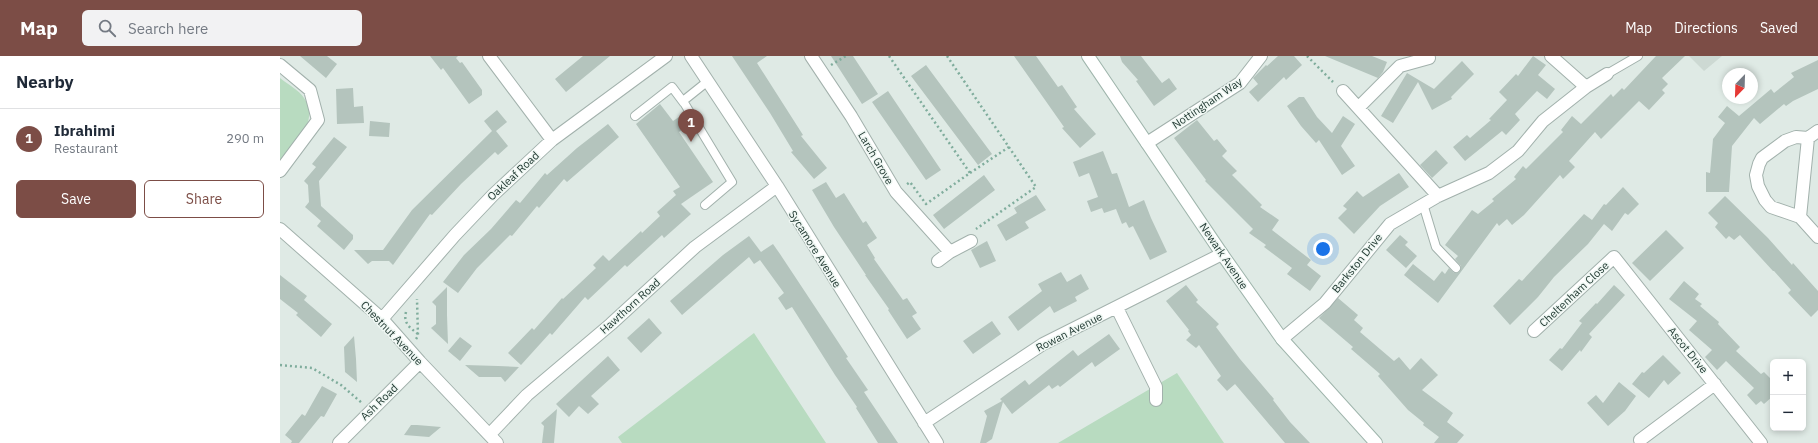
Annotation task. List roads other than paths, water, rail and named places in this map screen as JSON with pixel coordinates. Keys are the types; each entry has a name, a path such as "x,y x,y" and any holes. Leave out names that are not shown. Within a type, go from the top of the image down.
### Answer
{"street":[{"path":"489,56 552,140"},
{"name":"Oakleaf Road","path":"382,320 455,235 493,195 552,140 666,56"},
{"name":"Sycamore Avenue","path":"691,56 776,186 937,443"},
{"name":"Larch Grove","path":"811,56 851,116 896,192 950,252"},
{"name":"Newark Avenue","path":"1088,56 1222,254 1282,339 1376,443"},
{"name":"Nottingham Way","path":"1147,142 1240,83 1262,56"},
{"path":"1551,56 1586,87"},
{"path":"1359,107 1400,66 1429,58"},
{"path":"280,65 310,90 318,120 280,170"},
{"name":"Barkston Drive","path":"1282,339 1325,303 1390,224 1438,196 1489,174 1518,151 1543,121 1586,87 1607,74"},
{"path":"1343,91 1438,196"},
{"path":"1800,217 1813,134 1796,137 1785,141 1762,158 1758,164 1756,175 1758,186 1765,200 1771,207 1800,217 1818,237"},
{"name":"Hawthorn Road","path":"493,438 527,395 611,324 695,247 776,186"},
{"name":"Chestnut Avenue","path":"280,229 382,320 493,438"},
{"path":"938,262 971,237"},
{"name":"Rowan Avenue","path":"924,423 1043,344 1222,254"},
{"name":"Cheltenham Close","path":"1534,331 1614,257"},
{"name":"Ascot Drive","path":"1614,257 1761,443"},
{"path":"1117,308 1156,387 1156,400"},
{"name":"Ash Road","path":"339,443 370,410 420,362"},
{"path":"1640,440 1715,384"}],"lane":[{"path":"1607,74 1638,56"},
{"path":"684,103 683,101 708,82"},
{"path":"635,116 672,87 684,103 732,182 705,206"},
{"path":"1423,204 1436,247 1456,268"}],"place":[{"name":"Ibrahimi","path":"691,142"}]}
